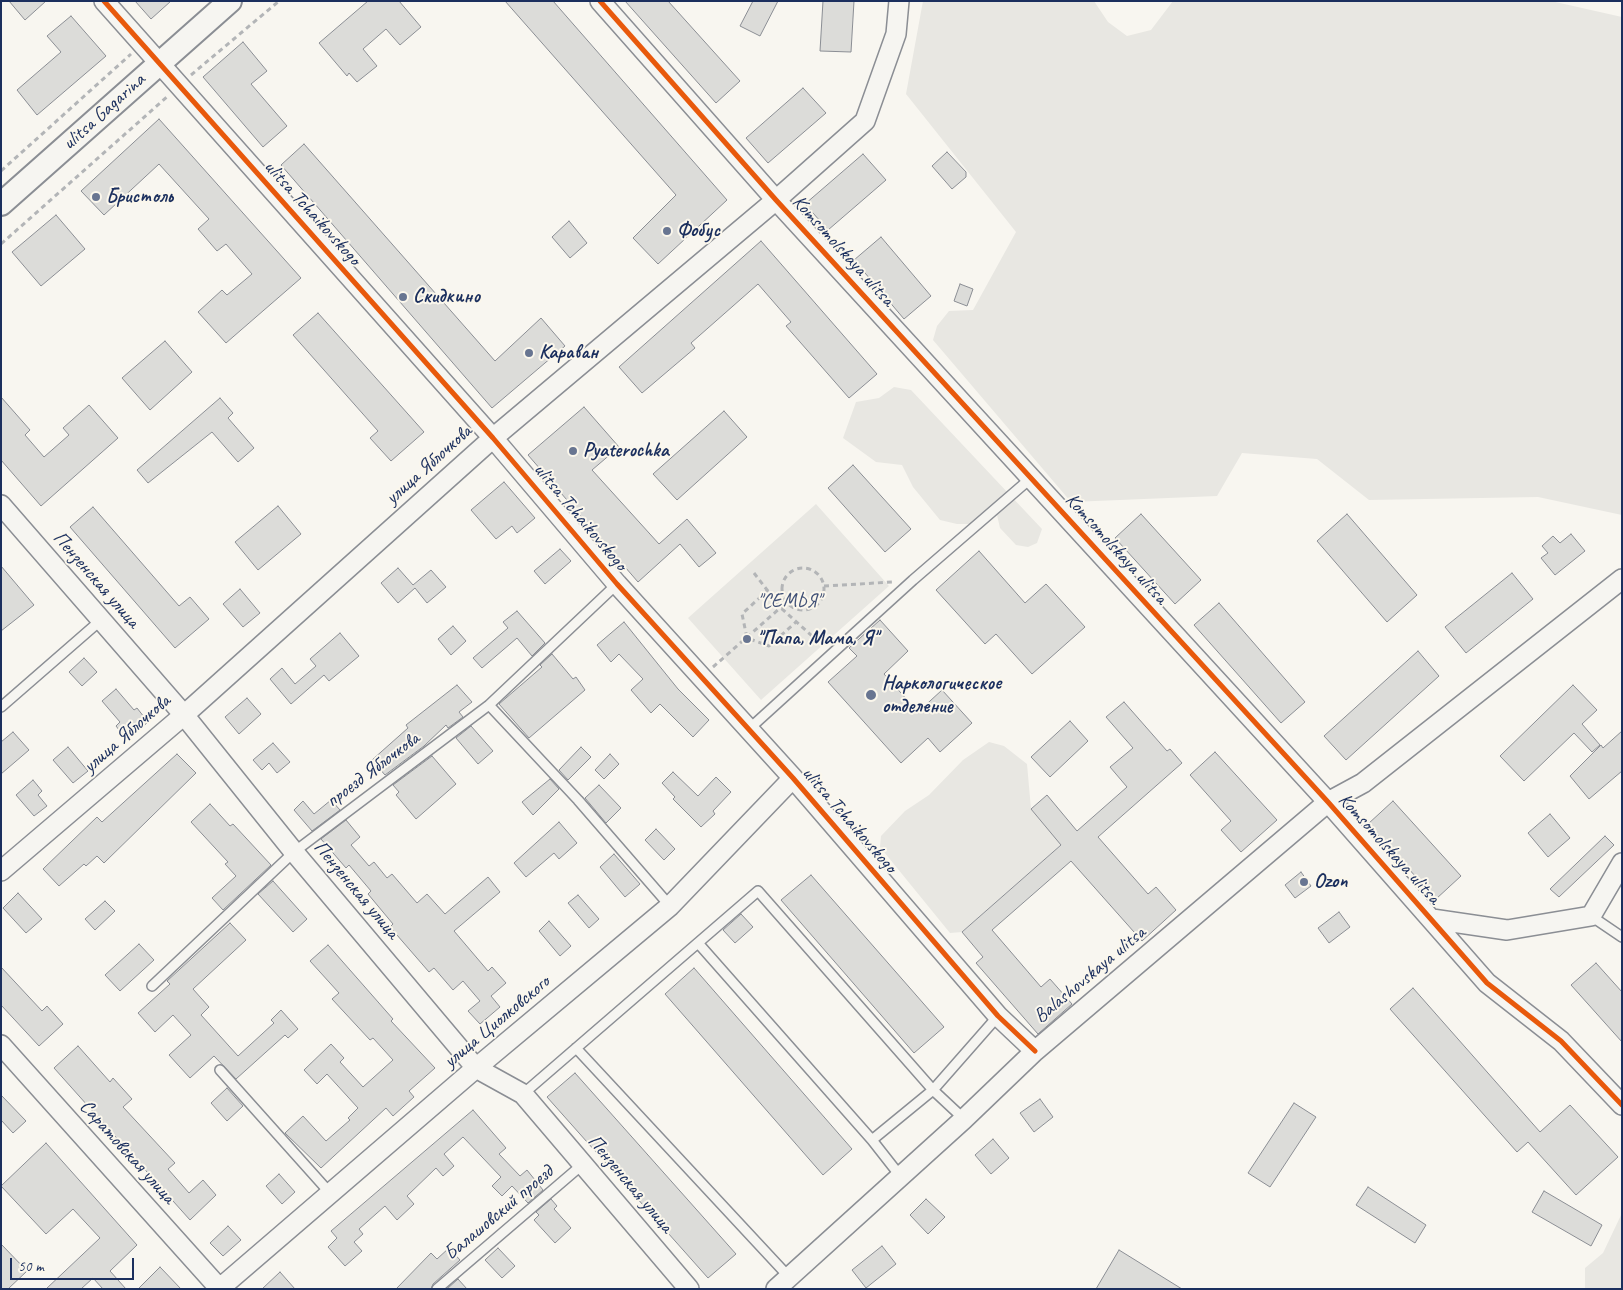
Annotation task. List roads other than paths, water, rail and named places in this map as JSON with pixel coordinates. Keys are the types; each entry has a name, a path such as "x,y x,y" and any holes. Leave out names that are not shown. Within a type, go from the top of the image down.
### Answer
{"street":[{"name":"ulitsa Tchaikovskogo","path":"104,1 493,438 617,584 793,778 998,1016 1035,1051"},
{"name":"ulitsa Gagarina","path":"1,204 230,1"},
{"name":"Komsomolskaya ulitsa","path":"600,1 776,200 1328,802 1487,983 1561,1041 1622,1105"},
{"name":"улица Яблочкова","path":"1,871 184,715 493,438 776,200 865,120 896,34 899,1"},
{"name":"Пензенская улица","path":"1,505 184,715 294,852 476,1068 523,1094 689,1289"},
{"name":"Balashovskaya ulitsa","path":"782,1283 964,1119 1035,1051 1328,802 1363,783 1622,579"},
{"name":"улица Циолковского","path":"219,1289 476,1068 670,906 793,778"},
{"path":"1432,919 1507,930 1591,916 1622,864"},
{"name":"Саратовская улица","path":"1,1045 219,1289"}],"lane":[{"path":"749,730 913,580 1031,478"},
{"name":"проезд Яблочкова","path":"152,986 294,852 489,705 617,584"},
{"path":"1,707 101,620"},
{"path":"489,705 578,800 670,906"},
{"path":"523,1094 758,891 933,1090 964,1119"},
{"path":"1591,916 1622,937"},
{"path":"698,943 872,1140 900,1177"},
{"path":"872,1140 933,1090 998,1016"},
{"path":"576,1048 782,1283"},
{"path":"220,1070 330,1193"},
{"name":"Балашовский проезд","path":"437,1289 583,1164"}],"place":[{"name":"Бристоль","path":"96,197"},
{"name":"Фобус","path":"667,231"},
{"name":"Скидкино","path":"403,297"},
{"name":"Караван","path":"529,353"},
{"name":"Pyaterochka","path":"573,451"},
{"name":"\"Папа, Мама, Я\"","path":"747,639"},
{"name":"Наркологическое отделение","path":"871,695"},
{"name":"Ozon","path":"1304,882"}],"park label":[{"name":"\"СЕМЬЯ\"","path":"789,602"}]}
